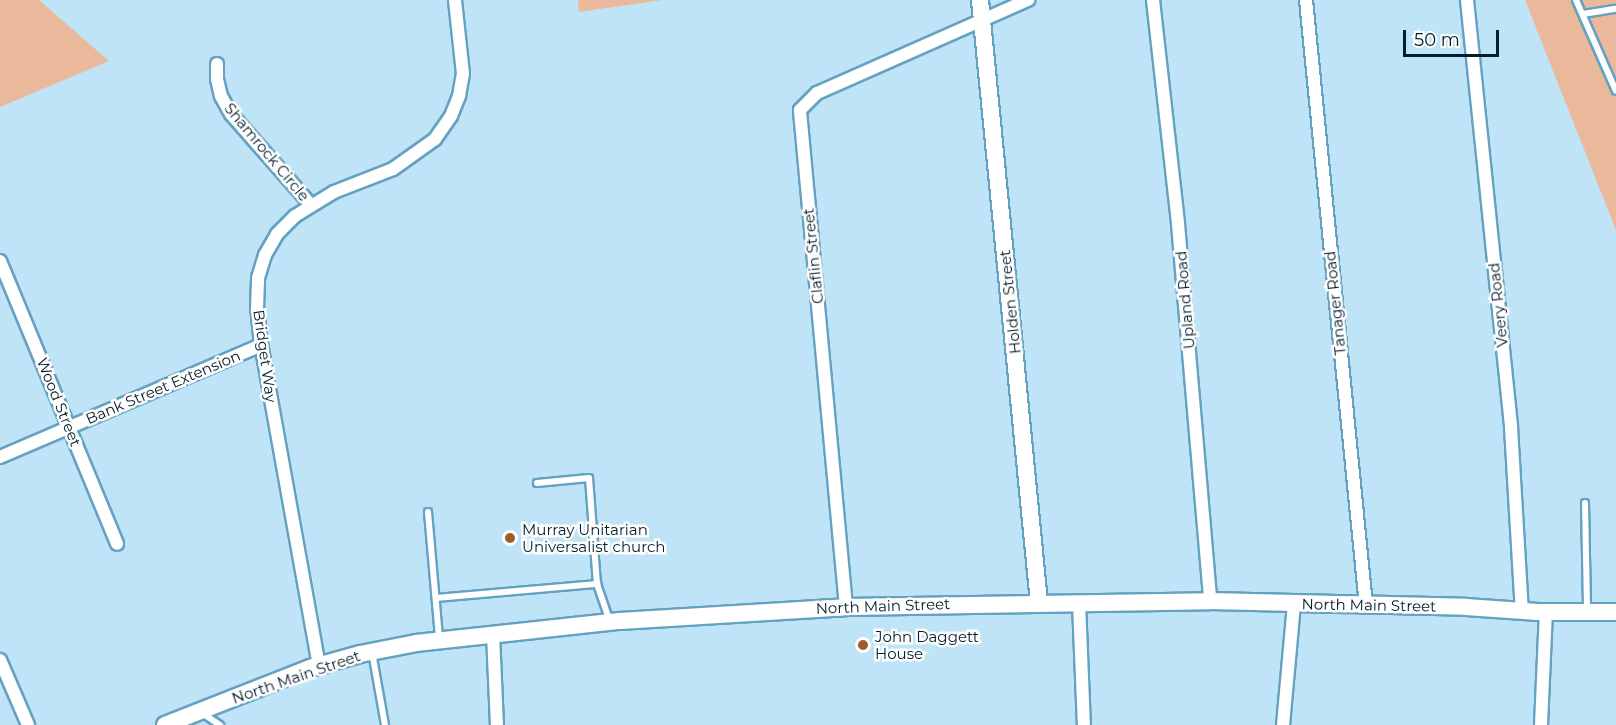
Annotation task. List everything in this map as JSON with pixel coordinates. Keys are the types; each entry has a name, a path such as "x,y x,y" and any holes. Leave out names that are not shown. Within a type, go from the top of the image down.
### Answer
{"main road":[{"name":"Holden Street","path":"980,0 1039,603"},
{"name":"North Main Street","path":"165,725 319,666 372,652 439,640 610,622 846,607 1210,601 1546,612 1616,612"}],"street":[{"name":"Bridget Way","path":"319,666 261,345 256,309 258,278 265,255 277,234 311,205 334,192 393,168 414,156 435,139 446,124 459,96 463,74 456,0"},
{"path":"982,19 1028,0"},
{"name":"Upland Road","path":"1153,0 1170,146 1210,601"},
{"name":"Tanager Road","path":"1306,0 1366,605"},
{"name":"Veery Road","path":"1467,0 1511,428 1521,611"},
{"name":"Claflin Street","path":"846,607 800,110 817,93 900,58 982,19"},
{"name":"Shamrock Circle","path":"217,64 221,96 231,114 311,205"},
{"name":"Wood Street","path":"0,261 117,544"},
{"name":"Bank Street Extension","path":"0,457 261,345"},
{"path":"1080,603 1084,725"},
{"path":"1283,725 1294,604"},
{"path":"1541,725 1546,612"},
{"path":"493,634 497,725"},
{"path":"0,660 28,725"}],"lane":[{"path":"1576,0 1616,91"},
{"path":"1583,14 1616,9"},
{"path":"537,483 589,478 597,584 610,622"},
{"path":"1585,503 1587,611"},
{"path":"428,512 439,640"},
{"path":"436,598 597,584"},
{"path":"372,652 385,725"},
{"path":"199,711 220,725"}],"shaded area":[{"path":"0,0 39,0 109,61 0,107"},
{"path":"578,0 662,0 579,12"},
{"path":"1525,0 1616,0 1616,230"}],"place":[{"name":"Murray Unitarian Universalist church","path":"510,538"},
{"name":"John Daggett House","path":"863,645"}]}
